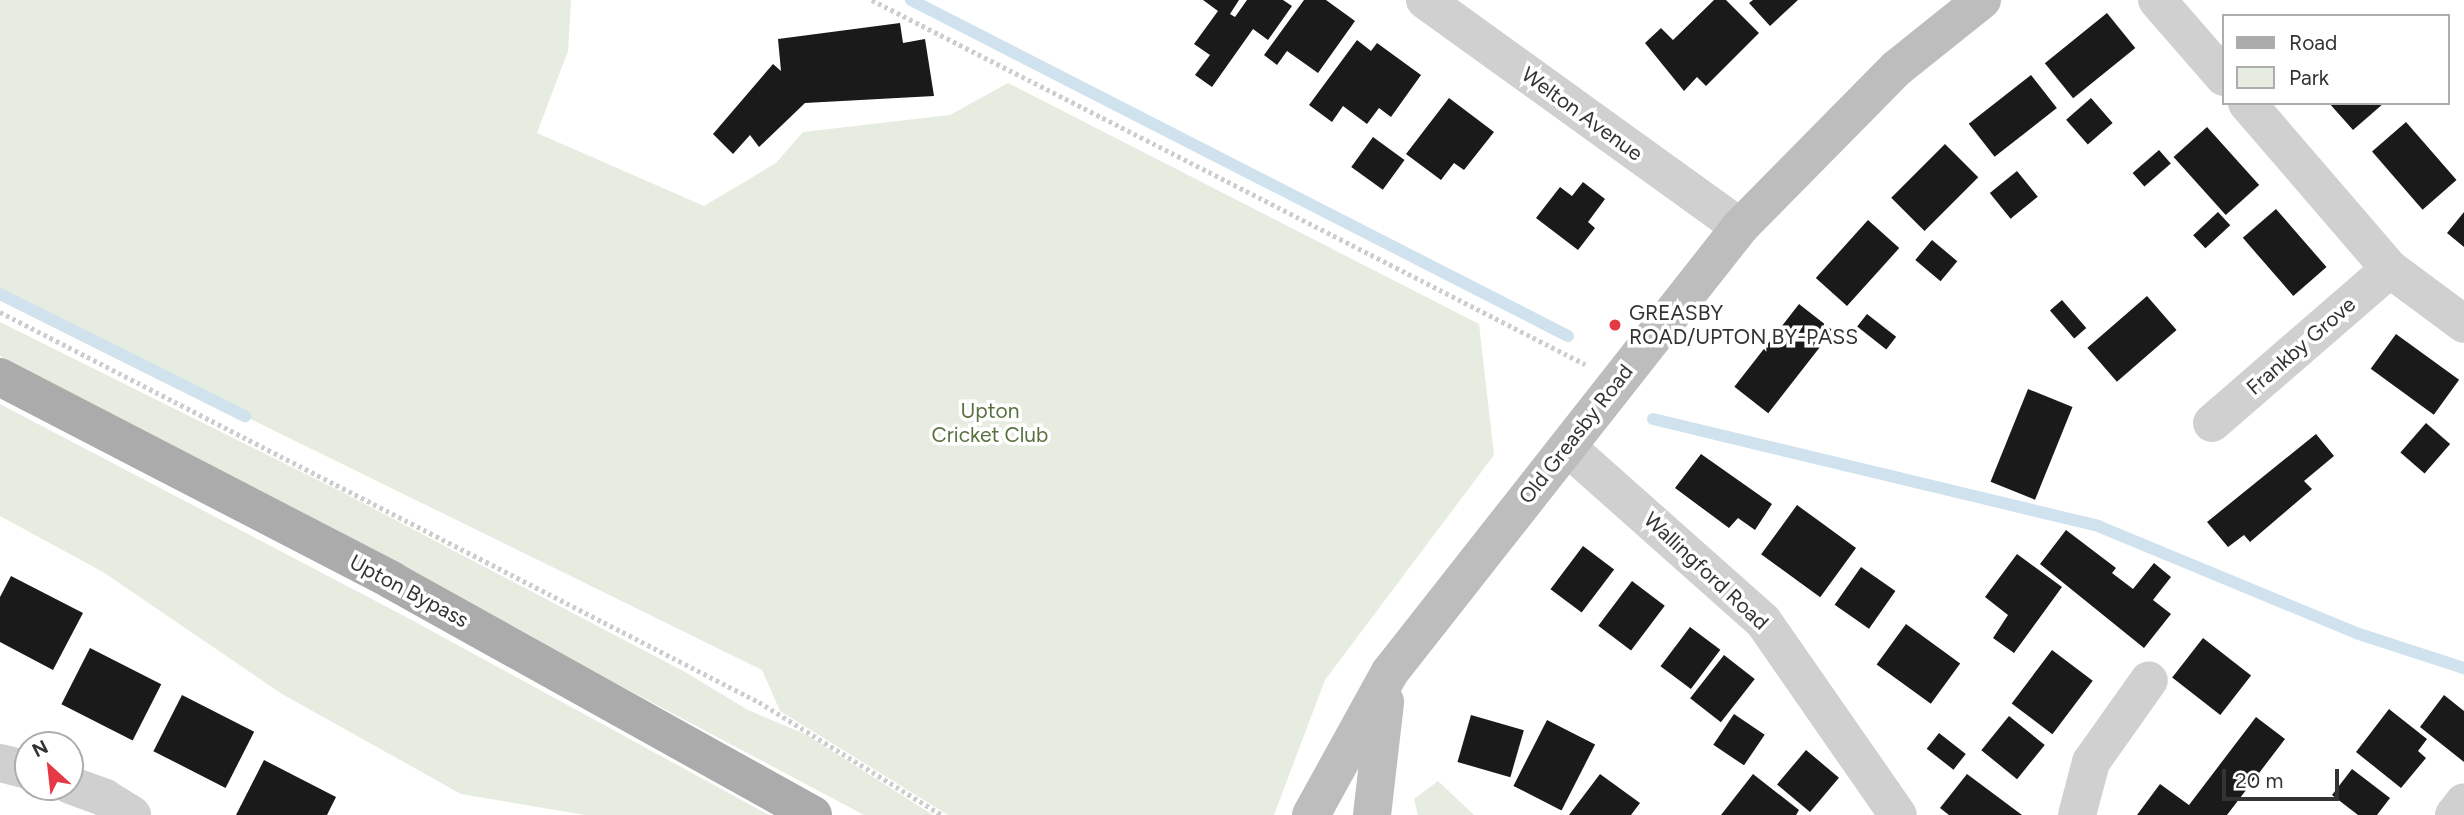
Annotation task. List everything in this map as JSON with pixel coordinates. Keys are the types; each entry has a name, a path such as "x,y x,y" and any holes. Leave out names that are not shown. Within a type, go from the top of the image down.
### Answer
{"main road":[{"name":"Old Greasby Road","path":"1311,815 1390,672 1740,227 1897,68 1982,0"},
{"name":"Upton Bypass","path":"0,377 391,580 813,815"},
{"path":"1372,815 1390,672"}],"street":[{"name":"Welton Avenue","path":"1425,0 1740,227"},
{"path":"2157,0 2222,76"},
{"path":"2248,105 2390,269 2464,324"},
{"name":"Frankby Grove","path":"2212,423 2390,269"},
{"name":"Wallingford Road","path":"1567,447 1763,621 1898,815"},
{"path":"2077,815 2091,762 2149,680"},
{"path":"84,790 105,798 132,815"},
{"path":"2454,815 2464,802"}],"path":[{"path":"872,0 1617,380"},
{"path":"0,312 760,702 942,815"}],"green space":[{"name":"Upton Cricket Club","path":"0,0 571,0 568,51 537,133 704,206 776,163 803,132 950,115 1008,83 1479,324 1494,455 1325,680 1274,815 948,815 780,711 762,670 0,296"},
{"path":"0,322 342,492 685,672 748,710 807,735 933,815 864,815 0,356"},
{"path":"0,404 408,618 769,815 585,815 461,794 282,694 103,572 0,516"},
{"path":"1438,781 1474,815 1418,815 1414,799"}],"building":[{"path":"1203,0 1239,0 1230,14 1235,17 1247,0 1283,0 1292,6 1268,40 1253,29 1212,87 1195,75 1210,55 1194,44 1218,11"},
{"path":"1304,0 1326,0 1355,21 1318,73 1287,51 1277,65 1264,55"},
{"path":"1714,0 1726,0 1759,33 1706,86 1697,77 1684,91 1645,43 1661,28 1673,40"},
{"path":"1753,0 1798,0 1770,26 1749,3"},
{"path":"2107,13 2135,48 2073,98 2045,63"},
{"path":"900,23 903,43 925,39 934,96 805,103 759,147 750,135 733,154 713,134 773,64 781,71 778,39"},
{"path":"1357,40 1371,51 1377,43 1421,75 1391,117 1379,108 1367,124 1343,106 1332,122 1309,105"},
{"path":"2031,75 2057,108 1995,157 1969,124"},
{"path":"1449,98 1494,132 1464,170 1454,163 1441,180 1406,154"},
{"path":"2091,98 2113,123 2088,145 2066,120"},
{"path":"2331,105 2382,105 2353,130"},
{"path":"2406,122 2457,180 2423,210 2372,152"},
{"path":"2207,127 2259,185 2226,215 2174,157"},
{"path":"1373,137 1405,160 1383,190 1351,167"},
{"path":"1945,144 1978,177 1924,231 1891,198"},
{"path":"2159,150 2171,164 2144,187 2133,173"},
{"path":"2017,171 2038,197 2011,219 1990,193"},
{"path":"1583,182 1605,199 1588,222 1595,228 1578,250 1536,218 1560,187 1572,196"},
{"path":"2276,209 2327,267 2293,296 2243,238"},
{"path":"2218,212 2230,225 2205,248 2193,235"},
{"path":"2464,212 2464,247 2447,233"},
{"path":"1868,220 1899,248 1847,306 1816,278"},
{"path":"1932,240 1957,261 1941,281 1915,260"},
{"path":"2147,296 2177,330 2117,382 2087,348"},
{"path":"2062,300 2086,328 2074,338 2050,310"},
{"path":"1799,304 1833,330 1768,413 1734,387"},
{"path":"1867,314 1896,337 1886,349 1857,327"},
{"path":"2396,334 2459,380 2434,415 2371,369"},
{"path":"2028,389 2073,407 2035,500 1991,482"},
{"path":"2426,423 2450,444 2425,473 2400,452"},
{"path":"2316,434 2334,456 2304,481 2312,489 2250,542 2244,535 2228,547 2207,522"},
{"path":"1701,454 1772,504 1755,530 1738,518 1729,528 1675,488"},
{"path":"1797,505 1856,548 1820,597 1761,554"},
{"path":"2066,530 2116,568 2112,573 2133,589 2154,563 2171,577 2153,600 2171,614 2144,648 2040,564"},
{"path":"1583,546 1614,569 1582,613 1551,589"},
{"path":"2017,554 2062,587 2014,653 1993,638 2008,615 1985,597"},
{"path":"1861,567 1895,591 1869,629 1835,605"},
{"path":"11,576 83,613 53,670 0,642 0,597"},
{"path":"1632,581 1665,606 1631,650 1598,626"},
{"path":"1906,624 1960,663 1931,704 1877,664"},
{"path":"1690,627 1720,650 1691,689 1661,666"},
{"path":"2203,638 2251,676 2220,715 2172,677"},
{"path":"90,648 161,684 133,740 61,704"},
{"path":"2052,650 2093,681 2052,734 2012,704"},
{"path":"1724,655 1755,679 1721,722 1690,698"},
{"path":"182,695 254,732 226,788 153,751"},
{"path":"2444,695 2464,711 2464,762 2420,727"},
{"path":"2389,709 2427,739 2418,751 2426,758 2401,788 2356,752"},
{"path":"1734,714 1765,735 1744,765 1713,745"},
{"path":"1471,715 1524,730 1510,777 1457,762"},
{"path":"2009,716 2045,745 2017,779 1981,750"},
{"path":"2256,717 2285,739 2227,815 2137,815 2160,784 2189,805"},
{"path":"1547,720 1595,745 1562,810 1513,786"},
{"path":"1939,733 1966,754 1953,770 1927,749"},
{"path":"1806,750 1839,778 1810,812 1777,784"},
{"path":"264,760 336,797 327,815 236,815"},
{"path":"2352,769 2390,798 2377,815 2358,815 2332,795"},
{"path":"1600,774 1640,803 1631,815 1569,815"},
{"path":"1753,774 1799,810 1796,815 1721,815"},
{"path":"1967,774 2022,815 1949,815 1940,808"}],"waterway":[{"path":"911,0 1568,336"},
{"path":"0,294 245,416"},
{"path":"1653,419 2098,526 2356,633 2464,668"}],"place":[{"name":"GREASBY ROAD/UPTON BY-PASS","path":"1615,325"}]}
